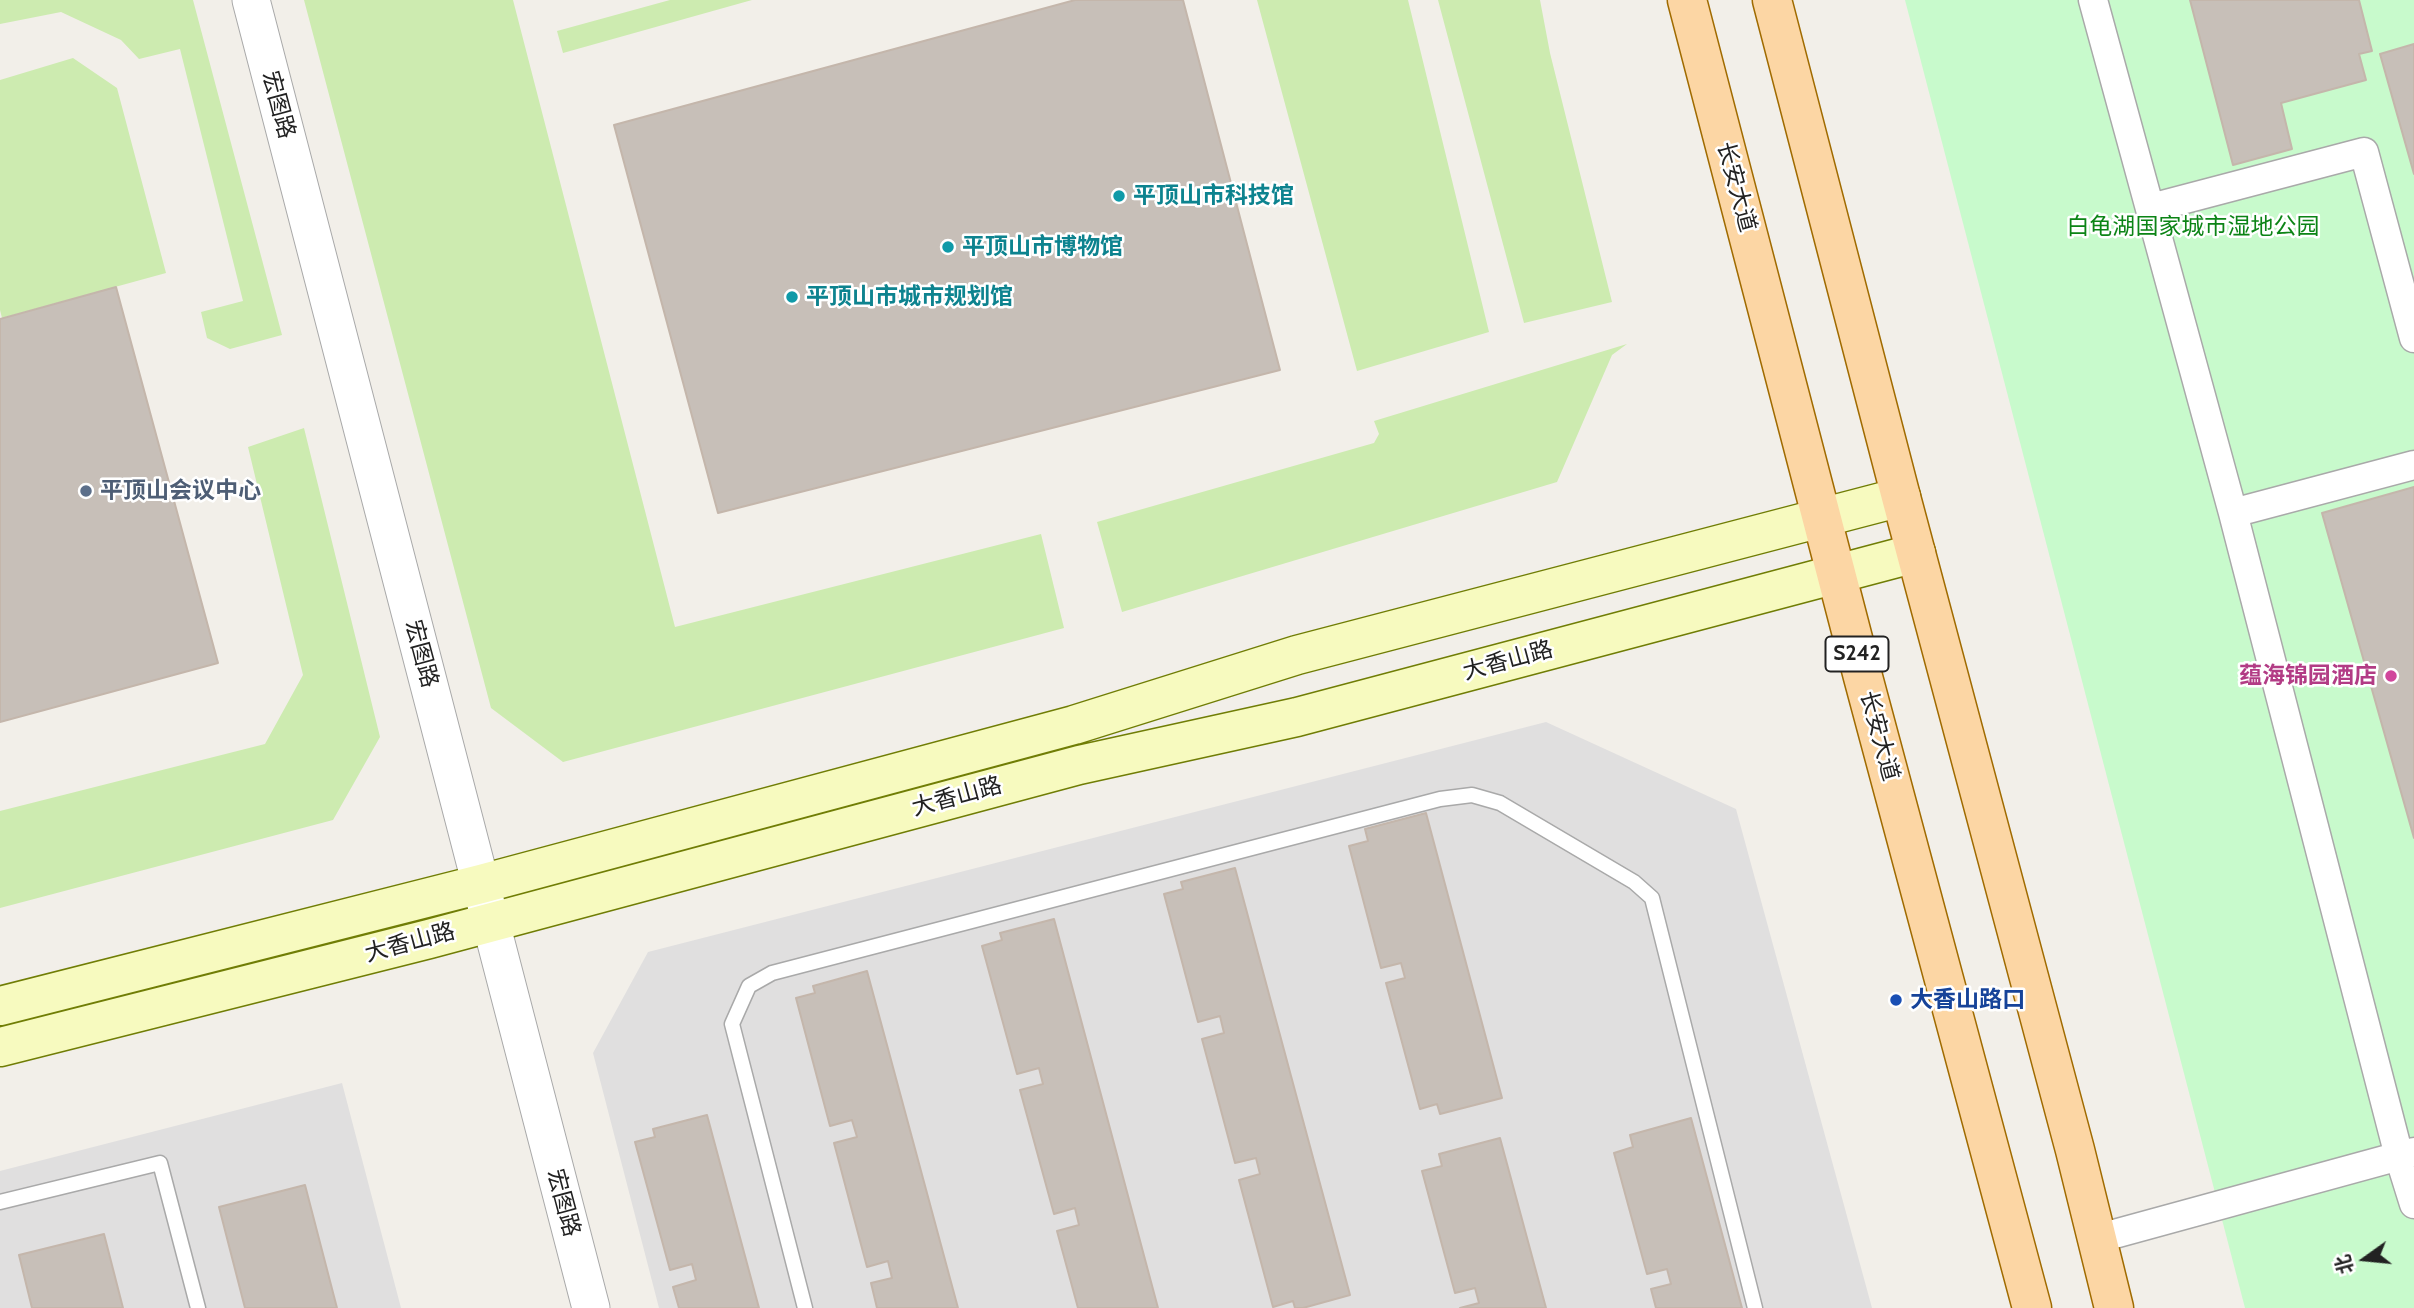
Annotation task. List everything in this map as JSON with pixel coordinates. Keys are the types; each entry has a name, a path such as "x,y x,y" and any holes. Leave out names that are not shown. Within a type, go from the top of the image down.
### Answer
{"main road":[{"name":"长安大道","path":"1687,0 2032,1308"},
{"path":"1772,0 2075,1150 2114,1308"},
{"name":"大香山路","path":"0,1006 481,884 1074,725 1297,655 1901,497"},
{"name":"大香山路","path":"0,1047 490,922 1079,765 1297,717 1916,553"}],"street":[{"name":"宏图路","path":"251,0 591,1308"},
{"path":"2093,0 2406,1154 2414,1203"},
{"path":"2151,208 2364,152 2414,338"},
{"path":"2233,513 2414,465"},
{"path":"2095,1239 2406,1154"}],"lane":[{"path":"806,1308 732,1024 749,986 772,974 1440,799 1472,795 1500,803 1634,882 1651,898 1755,1308"},
{"path":"0,1202 160,1163 198,1308"}],"shaded area":[{"path":"1546,722 1736,809 1872,1308 659,1308 593,1053 648,952"},
{"path":"342,1083 401,1308 0,1308 0,1171"}],"green space":[{"path":"0,0 193,0 282,335 230,349 207,338 201,312 243,301 180,49 139,59 121,40 61,12 0,24"},
{"path":"304,0 513,0 675,627 1041,534 1064,628 563,762 491,708"},
{"path":"670,0 752,0 563,53 557,31"},
{"path":"1257,0 1408,0 1489,332 1357,371"},
{"path":"1438,0 1540,0 1550,53 1612,302 1524,323"},
{"name":"白龟湖国家城市湿地公园","path":"1905,0 2414,0 2414,1308 2245,1308"},
{"path":"73,58 117,88 166,273 2,318 0,80"},
{"path":"1627,344 1612,355 1557,482 1122,612 1097,522 1374,443 1379,434 1374,421"},
{"path":"304,428 380,737 333,820 0,908 0,811 265,744 303,675 248,447"}],"building":[{"name":"平顶山市博物馆","path":"1075,0 1183,0 1280,370 718,513 614,125"},
{"path":"2190,0 2359,0 2372,51 2359,54 2366,80 2281,103 2292,149 2233,165"},
{"path":"2414,44 2414,174 2380,54"},
{"name":"平顶山会议中心","path":"116,287 218,663 0,722 0,319"},
{"name":"蕴海锦园酒店","path":"2414,487 2414,838 2322,513"},
{"path":"1426,813 1502,1098 1440,1114 1437,1104 1420,1109 1386,983 1405,978 1401,963 1381,968 1349,846 1368,841 1365,829"},
{"path":"1235,868 1350,1295 1303,1308 1295,1308 1293,1301 1273,1307 1239,1180 1260,1174 1256,1158 1235,1163 1202,1039 1224,1033 1220,1016 1198,1022 1164,894 1183,889 1181,882"},
{"path":"1054,919 1158,1308 1078,1308 1057,1231 1079,1225 1075,1208 1054,1214 1020,1090 1043,1084 1039,1068 1017,1074 982,946 1002,940 1000,933"},
{"path":"867,971 958,1308 877,1308 871,1283 892,1278 888,1261 867,1267 834,1143 857,1137 852,1120 830,1126 796,998 815,993 813,986"},
{"path":"707,1115 759,1308 679,1308 673,1287 696,1280 692,1264 670,1270 635,1142 655,1137 653,1129"},
{"path":"1691,1118 1742,1308 1656,1308 1651,1289 1671,1284 1667,1269 1647,1274 1614,1153 1633,1147 1630,1135"},
{"path":"1500,1138 1546,1308 1460,1308 1479,1303 1475,1288 1455,1293 1422,1171 1442,1166 1439,1154"},
{"path":"305,1185 337,1308 245,1308 219,1207"},
{"path":"104,1234 123,1308 32,1308 19,1255"}],"place":[{"name":"平顶山市科技馆","path":"1119,196"},
{"name":"平顶山市博物馆","path":"948,247"},
{"name":"平顶山市城市规划馆","path":"792,297"},
{"name":"平顶山会议中心","path":"86,491"},
{"name":"蕴海锦园酒店","path":"2391,676"},
{"name":"大香山路口","path":"1896,1000"}]}
